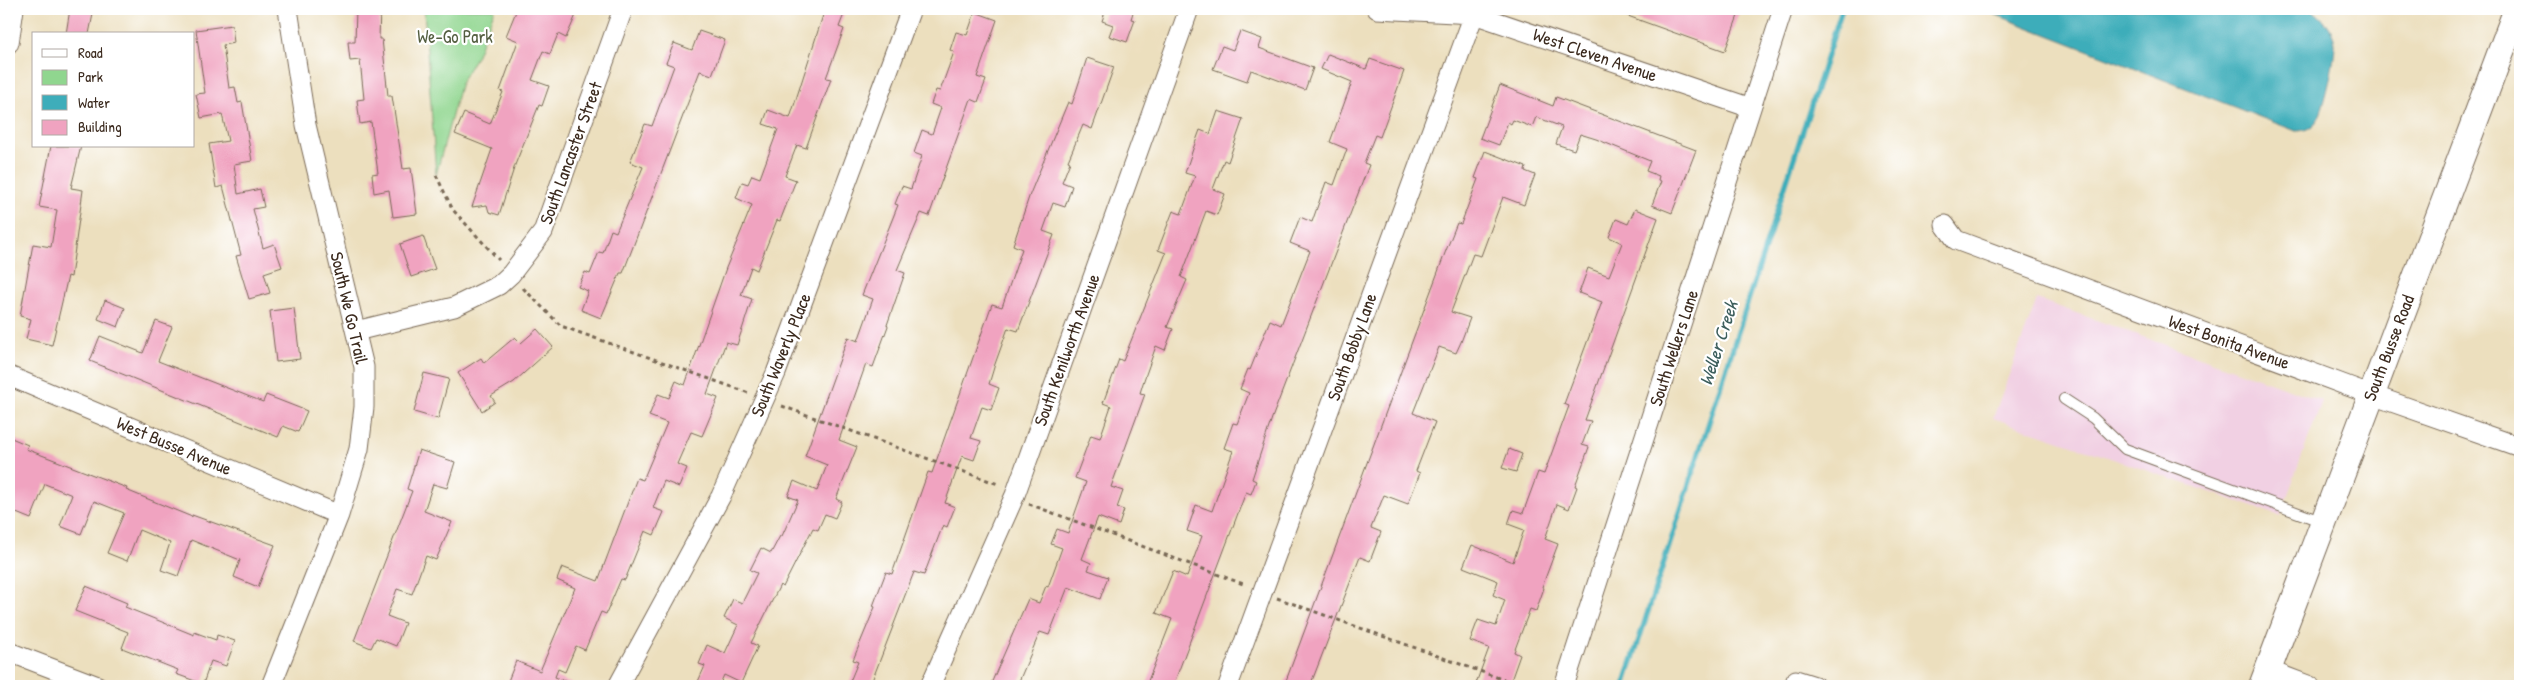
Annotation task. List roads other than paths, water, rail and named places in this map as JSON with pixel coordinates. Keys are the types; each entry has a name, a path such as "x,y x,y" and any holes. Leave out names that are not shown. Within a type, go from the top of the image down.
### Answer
{"main road":[{"name":"South Busse Road","path":"2265,678 2517,9"}],"street":[{"path":"9,43 14,9"},
{"name":"South We Go Trail","path":"271,686 338,515 358,449 364,407 364,367 306,125 288,9"},
{"name":"South Lancaster Street","path":"356,331 454,307 498,285 511,274 543,232 622,9"},
{"name":"South Waverly Place","path":"618,686 720,496 776,373 911,9"},
{"name":"South Kenilworth Avenue","path":"930,686 1015,495 1189,9"},
{"name":"West Cleven Avenue","path":"1377,9 1475,11 1751,108"},
{"name":"South Wellers Lane","path":"1564,686 1783,9"},
{"name":"South Bobby Lane","path":"1228,686 1475,11"},
{"name":"West Bonita Avenue","path":"1945,225 1956,240 2372,395 2520,447"},
{"name":"West Busse Avenue","path":"9,376 338,515"},
{"path":"9,652 98,686"},
{"path":"2265,678 2310,686"},
{"path":"1796,680 1815,686"}],"lane":[{"path":"2064,400 2093,418 2125,448 2324,522"}],"water":[{"path":"1981,9 2311,9 2323,20 2332,33 2335,43 2334,59 2326,97 2319,117 2309,128 2296,131"}],"waterway":[{"name":"Weller Creek","path":"1624,686 1842,9"}],"park label":[{"name":"We-Go Park","path":"455,37"}]}
